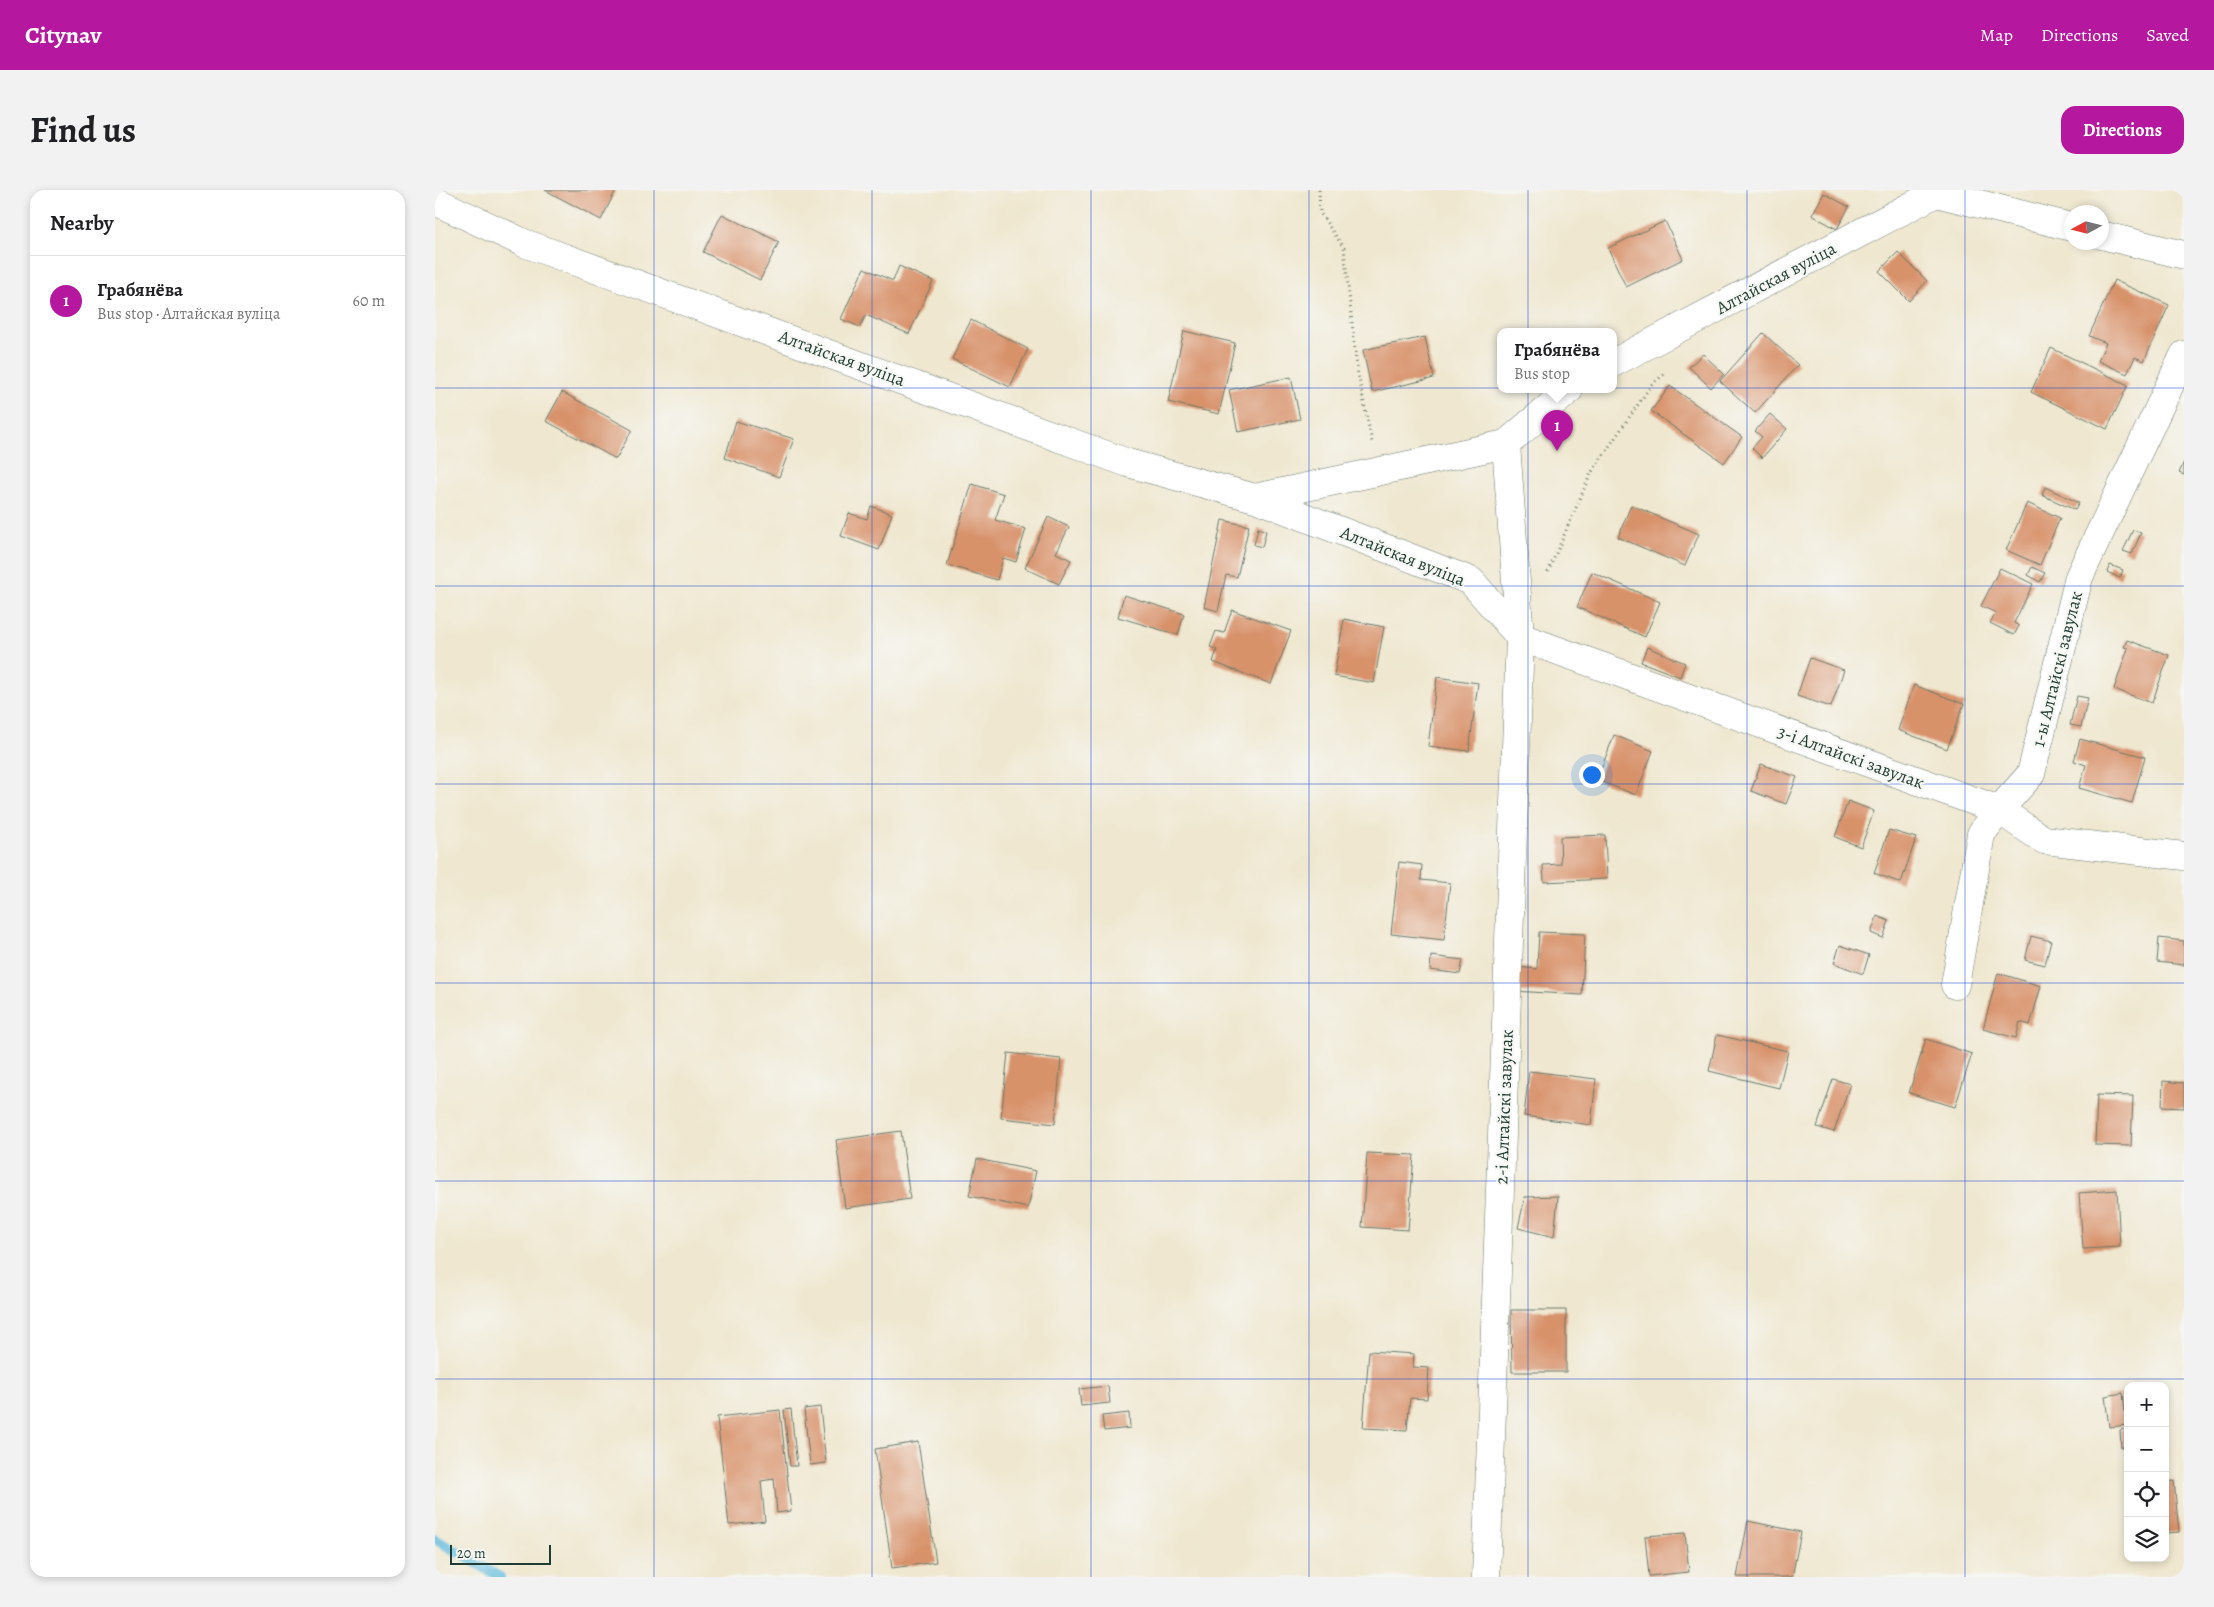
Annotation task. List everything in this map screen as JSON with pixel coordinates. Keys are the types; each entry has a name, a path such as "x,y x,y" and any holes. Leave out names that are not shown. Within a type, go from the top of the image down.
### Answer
{"street":[{"name":"Алтайская вуліца","path":"1617,361 1937,192"},
{"path":"1937,192 2064,225"},
{"name":"Алтайская вуліца","path":"435,201 524,243 1119,460 1255,498 1471,581 1520,637"},
{"path":"2109,237 2184,255"},
{"name":"1-ы Алтайскі завулак","path":"1955,985 1981,834 1999,810 2031,774 2079,577 2184,355"},
{"name":"Алтайская вуліца","path":"1255,498 1506,444 1566,393"},
{"path":"1506,444 1520,637"},
{"name":"3-і Алтайскі завулак","path":"1520,637 1999,810 2044,840 2184,856"},
{"name":"2-і Алтайскі завулак","path":"1486,1577 1520,637"}],"path":[{"path":"1319,190 1320,213 1344,248 1357,369 1379,472"},
{"path":"1547,573 1591,473 1652,384 1667,372"}],"building":[{"path":"545,190 616,190 601,220"},
{"path":"1824,193 1849,207 1837,229 1812,215"},
{"path":"722,214 779,242 760,280 703,252"},
{"path":"1665,221 1683,259 1626,287 1608,248"},
{"path":"1898,252 1927,281 1909,301 1879,271"},
{"path":"899,266 933,281 909,334 866,315 860,327 841,319 864,268 893,281"},
{"path":"2114,280 2169,305 2144,361 2135,357 2127,374 2098,361 2106,343 2089,336"},
{"path":"971,320 1028,349 1010,387 952,359"},
{"path":"1184,331 1235,343 1219,414 1168,402"},
{"path":"1763,333 1798,365 1755,413 1720,381"},
{"path":"1425,337 1434,378 1372,392 1363,350"},
{"path":"2051,348 2128,385 2107,429 2031,392"},
{"path":"1703,354 1724,374 1711,388 1689,367"},
{"path":"1291,377 1300,419 1238,432 1229,390"},
{"path":"1670,386 1742,437 1724,463 1651,411"},
{"path":"562,392 632,430 616,459 546,421"},
{"path":"1770,414 1787,429 1762,458 1752,448 1762,437 1755,431"},
{"path":"736,421 794,439 779,477 725,458"},
{"path":"2184,462 2184,475 2179,473"},
{"path":"972,484 1004,494 995,520 1026,529 1016,562 1003,558 997,580 947,565"},
{"path":"2045,487 2079,503 2075,510 2042,495"},
{"path":"2027,503 2060,518 2040,565 2006,550"},
{"path":"1631,505 1699,534 1685,566 1618,537"},
{"path":"871,506 892,514 879,550 841,536 849,513 867,519"},
{"path":"1048,517 1069,527 1056,553 1071,560 1059,584 1025,568"},
{"path":"1222,520 1249,526 1237,577 1226,575 1218,611 1204,607"},
{"path":"1258,528 1266,531 1262,547 1254,545"},
{"path":"2133,530 2141,533 2132,554 2123,551"},
{"path":"2110,565 2123,570 2120,578 2107,572"},
{"path":"2032,567 2045,573 2040,582 2028,575"},
{"path":"2000,568 2033,584 2014,623 2019,626 2014,635 1990,623 1996,613 1981,606"},
{"path":"1592,572 1660,602 1645,637 1577,607"},
{"path":"1124,595 1184,614 1178,635 1118,617"},
{"path":"1232,610 1291,631 1271,684 1213,662 1217,650 1210,647 1216,631 1224,633"},
{"path":"1344,619 1384,627 1374,683 1334,676"},
{"path":"2127,640 2169,655 2152,703 2114,689 2128,648 2124,647"},
{"path":"1647,647 1685,663 1680,677 1641,662"},
{"path":"1810,658 1844,670 1831,707 1797,696"},
{"path":"1437,677 1478,683 1469,751 1428,746"},
{"path":"1914,685 1964,704 1947,749 1898,730"},
{"path":"2077,696 2088,698 2081,727 2070,725"},
{"path":"1614,735 1653,751 1636,795 1597,780"},
{"path":"2080,739 2145,757 2132,803 2079,788 2086,765 2074,761"},
{"path":"1761,764 1797,777 1786,804 1751,791"},
{"path":"1848,801 1874,811 1861,847 1835,837"},
{"path":"1889,830 1916,838 1901,883 1874,873"},
{"path":"1605,835 1607,879 1544,882 1543,865 1561,864 1560,837"},
{"path":"1399,862 1422,865 1421,880 1450,883 1444,940 1391,934"},
{"path":"1877,916 1889,921 1883,938 1871,933"},
{"path":"1539,932 1585,934 1582,995 1513,991 1515,967 1537,969"},
{"path":"2031,936 2051,941 2045,965 2025,960"},
{"path":"2159,938 2184,941 2184,965 2157,962"},
{"path":"1840,945 1869,955 1863,974 1834,963"},
{"path":"1431,956 1463,960 1460,974 1430,970"},
{"path":"1998,973 2041,986 2030,1025 2020,1022 2016,1038 1983,1029"},
{"path":"1717,1035 1788,1051 1779,1088 1709,1071"},
{"path":"1926,1039 1972,1054 1955,1107 1909,1093"},
{"path":"1008,1053 1061,1059 1055,1124 1001,1118"},
{"path":"1529,1071 1596,1079 1591,1125 1524,1116"},
{"path":"1833,1079 1850,1084 1834,1132 1817,1127"},
{"path":"2163,1081 2184,1083 2184,1108 2162,1107"},
{"path":"2097,1095 2133,1096 2131,1146 2095,1145"},
{"path":"901,1131 910,1199 845,1208 836,1140"},
{"path":"1367,1153 1414,1155 1408,1230 1362,1227"},
{"path":"977,1159 1036,1171 1028,1208 969,1196"},
{"path":"2117,1190 2120,1247 2083,1249 2079,1193"},
{"path":"1558,1196 1554,1237 1518,1228 1525,1197"},
{"path":"1511,1310 1566,1310 1566,1372 1512,1372"},
{"path":"1369,1351 1414,1354 1413,1367 1429,1368 1427,1399 1410,1398 1407,1430 1363,1428"},
{"path":"1108,1386 1110,1403 1081,1406 1079,1389"},
{"path":"2123,1393 2124,1425 2109,1427 2105,1396"},
{"path":"820,1407 826,1463 810,1465 804,1409"},
{"path":"791,1409 797,1466 790,1466 784,1410"},
{"path":"780,1410 791,1511 777,1513 774,1479 761,1481 765,1521 729,1525 717,1417"},
{"path":"1129,1413 1130,1428 1104,1431 1102,1416"},
{"path":"2120,1430 2124,1430 2124,1447 2121,1447"},
{"path":"918,1442 936,1562 892,1568 875,1449"},
{"path":"2174,1481 2179,1532 2169,1533 2169,1482"},
{"path":"1748,1521 1801,1532 1792,1577 1737,1577"},
{"path":"1685,1533 1689,1572 1649,1576 1645,1536"}],"waterway":[{"path":"435,1539 500,1577"}],"place":[{"name":"Грабянёва","path":"1557,451"}]}
